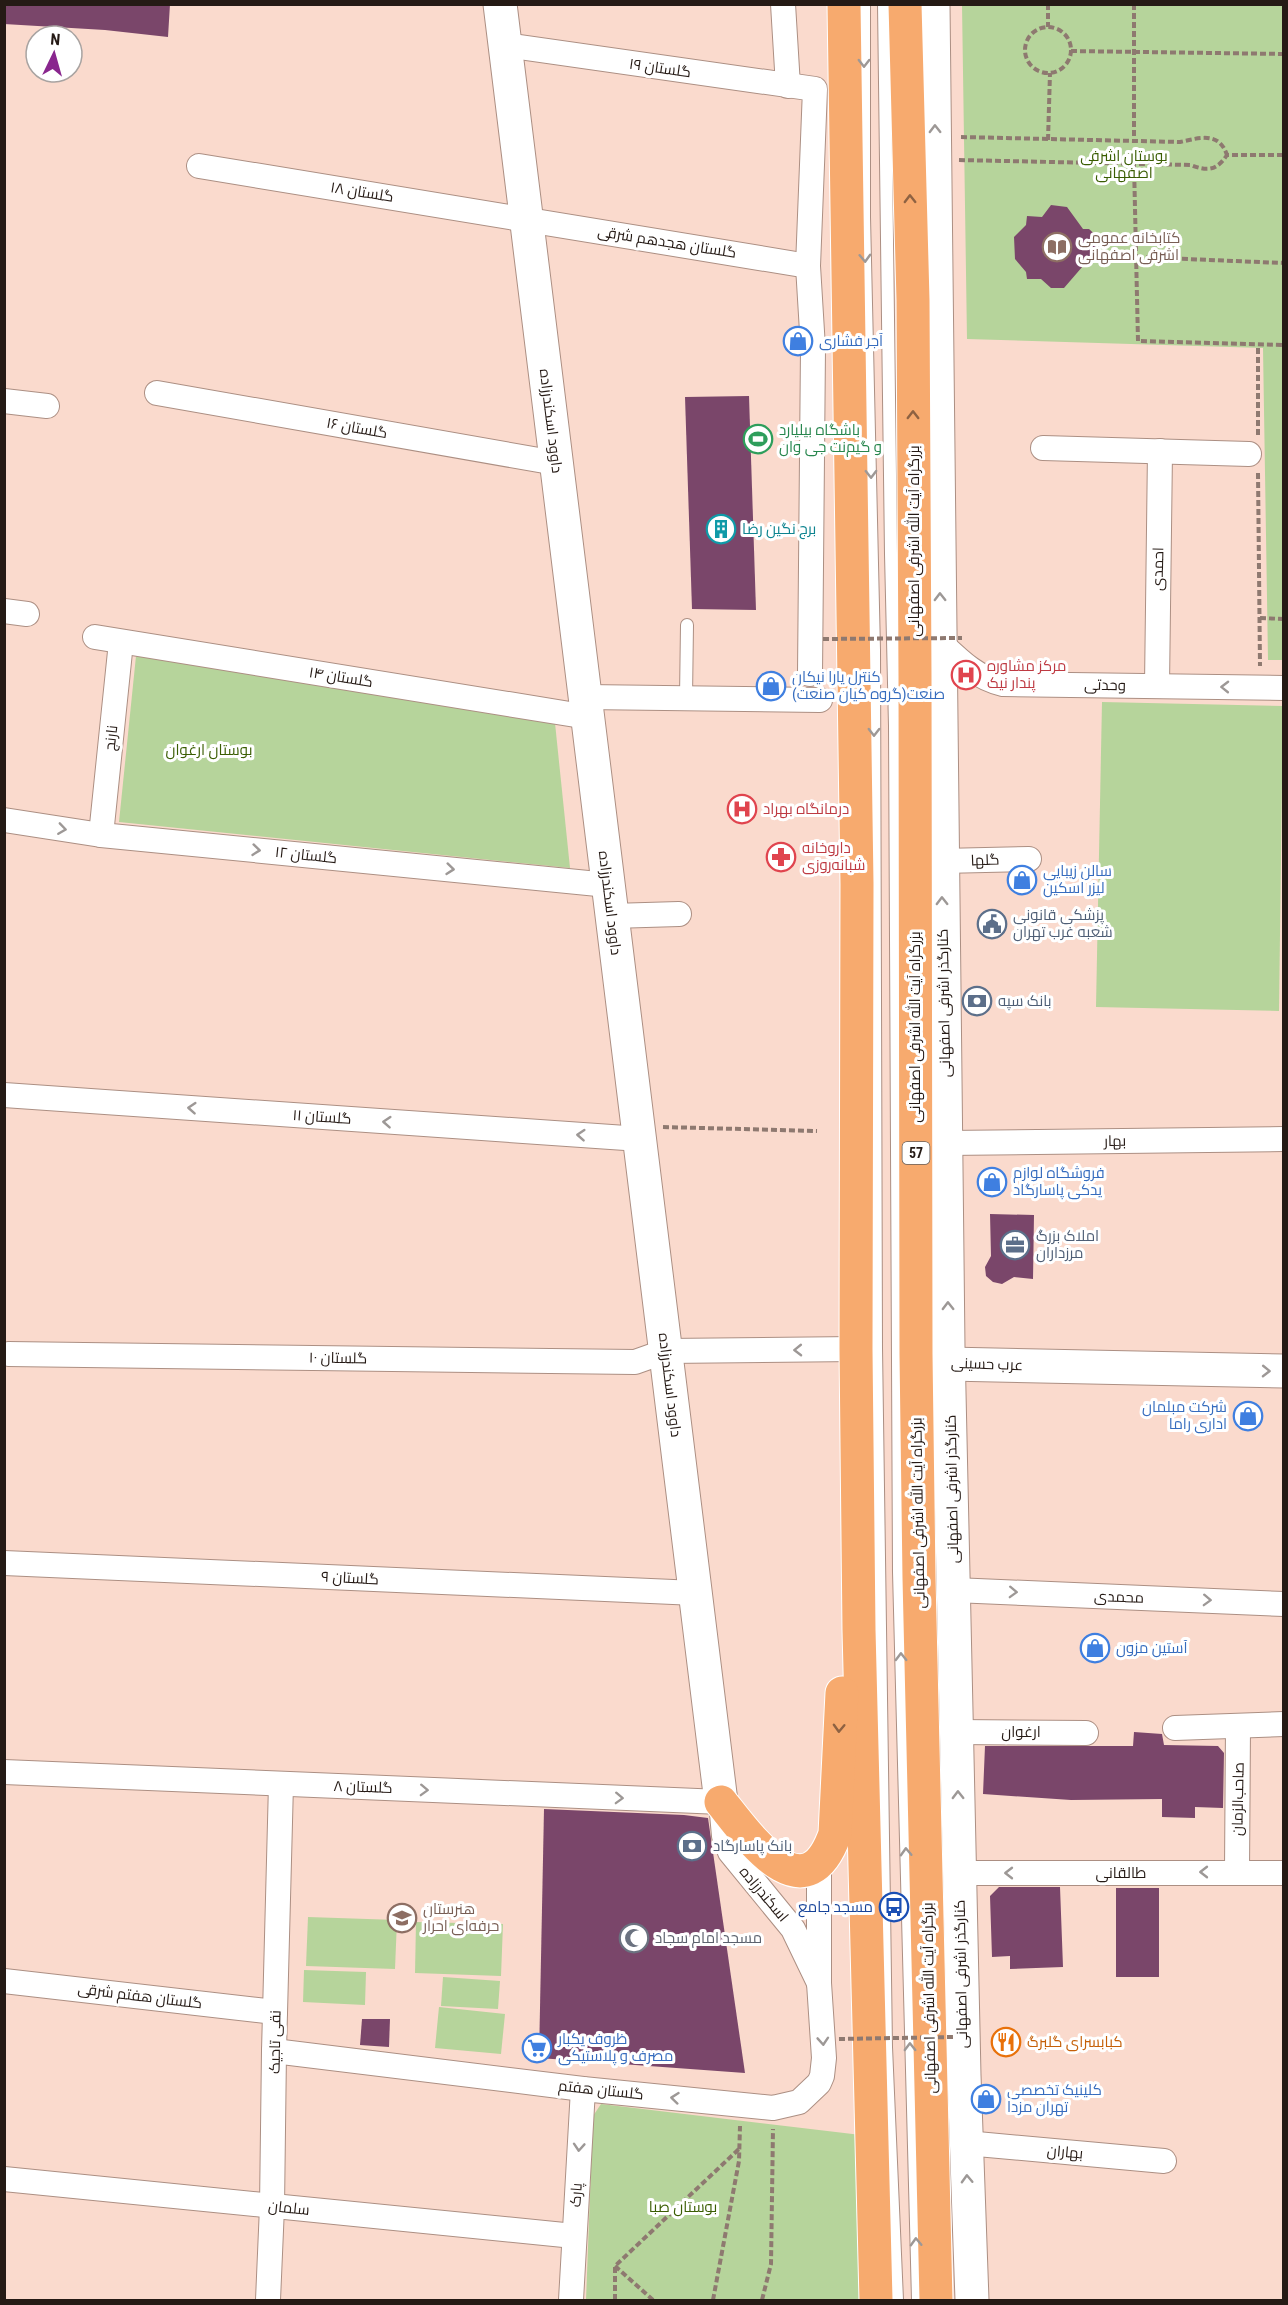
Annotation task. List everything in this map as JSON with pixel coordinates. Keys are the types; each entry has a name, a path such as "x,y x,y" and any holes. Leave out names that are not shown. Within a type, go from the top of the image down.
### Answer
{"highway":[{"path":"844,4 856,848 856,1349 859,1630 876,2301"},
{"name":"بزرگراه آیت الله اشرفی اصفهانی","path":"905,4 924,310 928,676 916,1354 936,2301"},
{"path":"721,1802 758,1848 776,1863 800,1869 812,1868 819,1864 829,1851 835,1834 840,1700 859,1630"}],"street":[{"name":"داوود اسکندرزاده","path":"500,4 721,1802"},
{"path":"783,4 788,86"},
{"path":"924,310 936,271 933,4"},
{"name":"گلستان ۱۹","path":"505,45 815,89 808,266"},
{"name":"گلستان ۱۸","path":"198,166 526,219"},
{"name":"گلستان هجدهم شرقی","path":"526,219 808,266"},
{"path":"808,266 813,348 810,674"},
{"name":"کنارگذر اشرفی اصفهانی","path":"924,310 952,641 928,676 942,861 948,1356 959,1874 972,2301"},
{"name":"گلستان ۱۶","path":"158,393 556,463"},
{"path":"4,401 47,406"},
{"path":"1043,448 1255,453"},
{"name":"احمدی","path":"1157,686 1160,451"},
{"name":"گلستان ۱۴","path":"95,637 586,707 686,697 820,700"},
{"name":"وحدتی","path":"952,641 970,670 990,681 1003,684 1272,688"},
{"name":"نارنج","path":"101,835 121,642"},
{"name":"گلستان ۱۲","path":"4,820 101,835 610,900 679,914"},
{"name":"گلها","path":"942,861 1029,859"},
{"name":"گلستان ۱۱","path":"4,1095 639,1133"},
{"name":"بهار","path":"946,1143 1284,1139"},
{"name":"گلستان ۱۰","path":"8,1354 636,1362 666,1352 856,1349"},
{"name":"عرب حسینی","path":"948,1356 1284,1349"},
{"name":"عرب حسینی","path":"916,1354 1284,1371"},
{"name":"گلستان ۹","path":"4,1563 696,1593"},
{"name":"محمدی","path":"954,1590 1284,1604"},
{"path":"1175,1728 1284,1724"},
{"name":"صاحب‌الزمان","path":"1237,1872 1238,1726"},
{"name":"ارغوان","path":"957,1732 1086,1733"},
{"name":"گلستان ٨","path":"4,1772 721,1802"},
{"name":"نقی تاجیک","path":"268,2301 281,1784"},
{"name":"اسکندرزاده","path":"721,1802 724,1836 730,1852 793,1929 819,1983"},
{"name":"گلستان هفتم","path":"274,2051 583,2089 773,2108 800,2102 819,2083 824,2058 819,1983 819,1864"},
{"name":"طالقانی","path":"959,1874 1284,1873"},
{"name":"گلستان هفتم شرقی","path":"4,1981 275,2012"},
{"name":"پارک","path":"571,2301 583,2089"},
{"name":"بهاران","path":"966,2143 1164,2161"},
{"name":"سلمان","path":"4,2179 574,2236"}],"lane":[{"path":"864,4 864,217 874,650 876,1359 886,2047 897,2301"},
{"path":"884,4 895,726 896,1221 900,1584 918,2301"},
{"path":"686,697 687,625"}],"path":[{"path":"1048,4 1048,27"},
{"path":"1134,4 1134,142"},
{"path":"1048,27 1063,32 1068,38 1071,51 1069,61 1064,67 1050,73 1036,70 1026,59 1025,44 1033,32 1048,27"},
{"path":"1071,51 1284,54"},
{"path":"1048,140 1050,73"},
{"path":"935,147 1048,140 1180,142 1211,137 1220,142 1227,155"},
{"path":"935,147 1134,164 1191,165 1208,171 1219,166 1227,155"},
{"path":"1227,155 1284,155"},
{"path":"1134,164 1138,341 1284,345"},
{"path":"1137,257 1284,262"},
{"path":"1258,345 1255,453 1260,618 1272,688"},
{"path":"1260,618 1284,619"},
{"path":"823,639 952,641"},
{"path":"639,1133 817,1131"},
{"path":"839,2039 954,2037"},
{"path":"713,2301 739,2161 741,2104"},
{"path":"762,2301 771,2264 773,2108"},
{"path":"615,2301 615,2266 740,2148"},
{"path":"615,2266 653,2301"}],"green space":[{"name":"بوستان اشرفی اصفهانی","path":"962,5 1283,5 1283,660 1268,660 1263,348 967,339"},
{"name":"بوستان ارغوان","path":"136,656 555,723 570,868 119,822"},
{"path":"1102,702 1283,706 1279,1011 1096,1007"},
{"path":"308,1917 397,1920 395,1969 306,1966"},
{"path":"416,1922 503,1924 501,1976 415,1973"},
{"path":"304,1970 366,1972 365,2005 303,2002"},
{"path":"443,1977 500,1981 498,2009 441,2006"},
{"path":"439,2007 505,2014 501,2054 435,2048"},
{"name":"بوستان صبا","path":"601,2104 861,2135 863,2300 586,2300 593,2116"}],"building":[{"path":"4,4 170,4 168,37 84,29 84,24 4,24"},
{"name":"کتابخانه عمومی اشرفی اصفهانی","path":"1051,205 1067,207 1083,229 1089,229 1100,239 1100,254 1089,266 1083,266 1064,288 1051,288 1041,279 1027,279 1026,272 1015,259 1014,237 1026,225 1027,216 1042,217"},
{"name":"برج نگین رضا","path":"749,396 756,610 692,609 685,397"},
{"path":"990,1214 1034,1215 1033,1279 1014,1277 1002,1284 993,1282 986,1276 985,1267 991,1256"},
{"path":"1134,1732 1162,1734 1164,1745 1218,1746 1224,1753 1223,1808 1195,1807 1195,1818 1162,1817 1162,1799 1071,1800 983,1794 985,1746 1133,1746"},
{"name":"مسجد امام سجاد","path":"544,1809 708,1818 745,2073 539,2058"},
{"path":"999,1887 1060,1887 1063,1967 1010,1969 1010,1956 992,1957 990,1896"},
{"path":"1116,1888 1159,1888 1159,1977 1116,1977"},
{"path":"362,2019 390,2019 389,2047 360,2045"}],"place":[{"name":"کتابخانه عمومی اشرفی اصفهانی","path":"1057,247"},
{"name":"آجر فشاری","path":"798,341"},
{"name":"باشگاه بیلیارد و گیم‌نت جی وان","path":"758,439"},
{"name":"برج نگین رضا","path":"721,529"},
{"name":"مرکز مشاوره پندار نیک","path":"966,675"},
{"name":"کنترل یارا نیکان صنعت(گروه کیان صنعت)","path":"771,686"},
{"name":"درمانگاه بهراد","path":"742,809"},
{"name":"داروخانه شبانه‌روزی","path":"781,857"},
{"name":"سالن زیبایی لیزر اسکین","path":"1022,880"},
{"name":"پزشکی قانونی شعبه غرب تهران","path":"992,924"},
{"name":"بانک سپه","path":"977,1001"},
{"name":"فروشگاه لوازم یدکی پاسارگاد","path":"992,1182"},
{"name":"املاک بزرگ مرزداران","path":"1015,1245"},
{"name":"شرکت مبلمان اداری راما","path":"1248,1416"},
{"name":"آستین مزون","path":"1095,1648"},
{"name":"بانک پاسارگاد","path":"692,1846"},
{"name":"مسجد جامع","path":"894,1907"},
{"name":"هنرستان حرفه‌ای احرار","path":"402,1918"},
{"name":"مسجد امام سجاد","path":"634,1938"},
{"name":"کبابسرای گلبرگ","path":"1006,2042"},
{"name":"ظروف یکبار مصرف و پلاستیکی","path":"537,2048"},
{"name":"کلینیک تخصصی تهران مزدا","path":"986,2099"}]}
